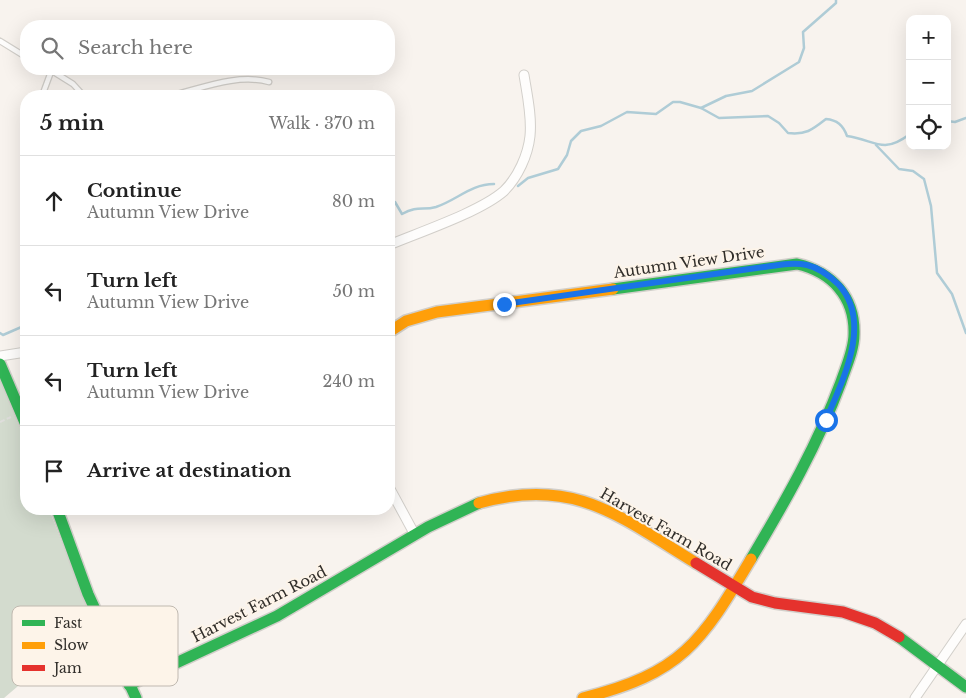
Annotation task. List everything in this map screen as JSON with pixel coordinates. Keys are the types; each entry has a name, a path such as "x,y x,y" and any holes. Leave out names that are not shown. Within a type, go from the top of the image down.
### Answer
{"street":[{"path":"395,242 470,211 504,191 528,151 530,135 524,74"},
{"name":"Autumn View Drive","path":"395,328 406,321 437,312 764,267 807,265 820,270 832,278 843,290 851,305 854,337 836,396 810,454 734,587 705,631 680,657 643,680 582,698"},
{"path":"0,356 20,353"},
{"path":"0,364 20,412"},
{"name":"Harvest Farm Road","path":"178,662 298,604 471,504 492,498 537,493 566,495 589,501 612,512 752,597 769,603 844,612 869,620 939,664 966,687"},
{"path":"395,498 415,535"},
{"path":"59,515 94,606"},
{"path":"915,698 966,624"},
{"path":"130,686 136,698"}],"lane":[{"path":"0,41 20,53"},
{"path":"44,90 49,75"},
{"path":"60,75 78,90"},
{"path":"194,90 240,79 257,79 268,82"}],"shaded area":[{"path":"0,380 20,428 20,515 51,515 87,606 12,606 12,686 18,686 4,698 0,698"}],"waterway":[{"path":"701,108 726,96 752,91 799,62 804,48 803,32 836,3 836,0"},
{"path":"518,186 528,178 558,169 567,155 571,141 581,131 601,126 627,112 656,114 673,102 701,108 719,118 768,116 779,123 788,133 809,131 826,119 839,124 847,136 879,144 892,144 906,136"},
{"path":"951,122 966,118"},
{"path":"876,145 899,169 913,171 924,179 931,206 937,273 952,294 966,333"},
{"path":"395,202 402,214 416,209 436,207 471,189 494,184"},
{"path":"0,333 3,335 20,328"}],"traffic: fast":[{"path":"613,289 797,264 821,273 831,280 846,298 853,321 854,340 841,382 822,428 800,472 751,559"},
{"path":"0,364 20,411"},
{"path":"178,662 277,616 428,527 479,503"},
{"path":"59,515 94,606"},
{"path":"899,637 966,687"},
{"path":"130,686 136,698"}],"traffic: slow":[{"path":"395,328 406,321 437,312 613,289"},
{"path":"479,503 512,496 542,494 569,498 594,505 619,516 696,563"},
{"path":"583,698 644,678 685,651 718,613 751,559"}],"traffic: jam":[{"path":"696,563 752,597 775,603 843,612 875,623 899,637"}],"route":[{"path":"504,304 764,267 807,265 820,270 832,278 843,290 851,305 854,321 854,337 850,352 826,420"}]}
